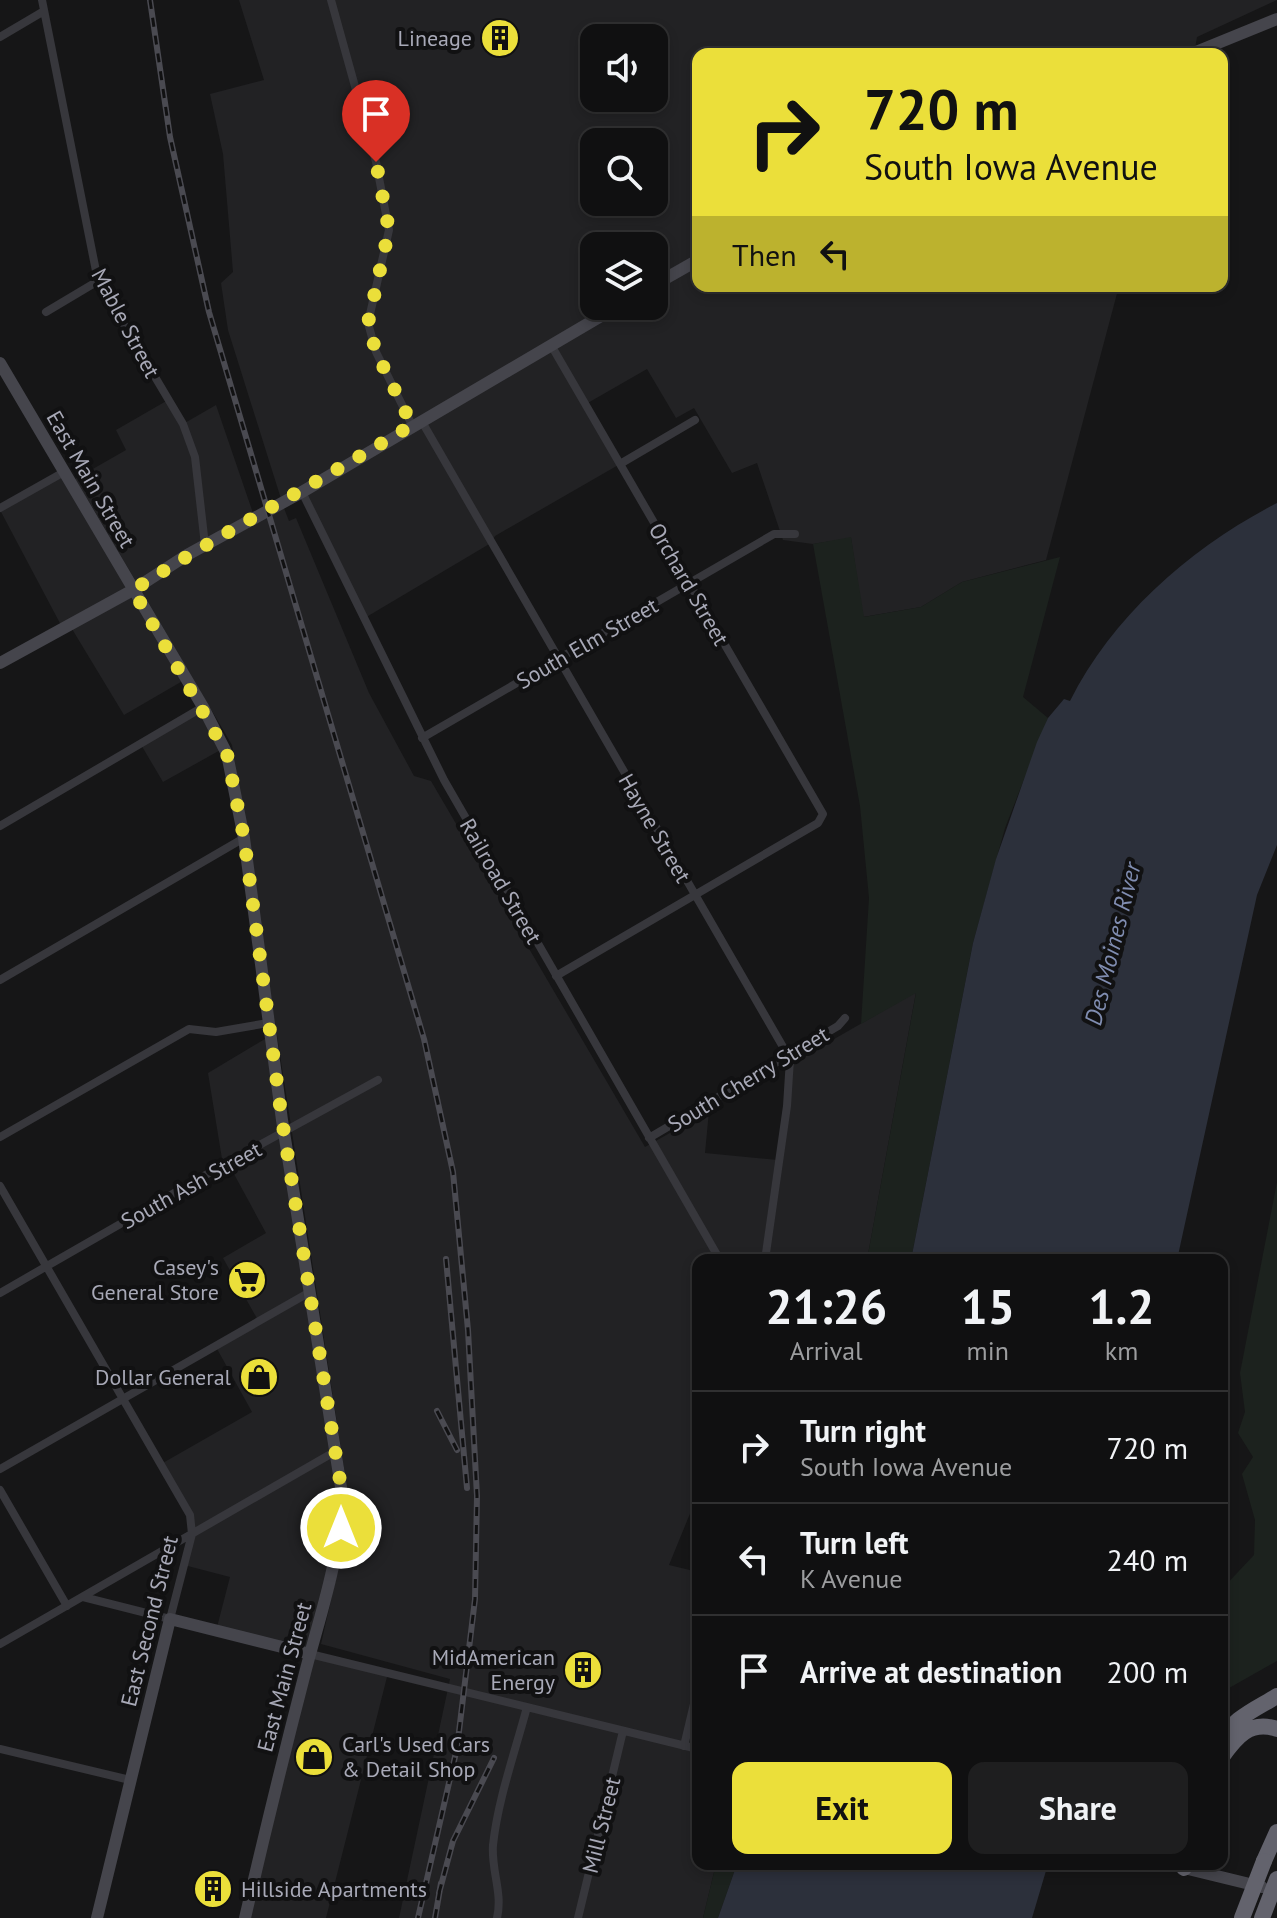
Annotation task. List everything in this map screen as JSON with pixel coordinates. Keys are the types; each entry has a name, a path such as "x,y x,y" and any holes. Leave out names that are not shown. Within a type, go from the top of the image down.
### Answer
{"highway":[{"path":"1228,1730 1277,1696"},
{"path":"1228,1749 1237,1736 1260,1725 1277,1729"},
{"path":"1242,1918 1277,1832"},
{"path":"1262,1918 1277,1879"}],"main road":[{"path":"1206,48 1277,19"},
{"path":"668,277 692,263"},
{"path":"0,663 133,590 205,545 302,492 594,320"},
{"name":"East Main Street","path":"0,363 203,707 227,754 244,838 284,1133 341,1487 341,1528 245,1918"},
{"path":"170,1619 310,1654"},
{"name":"East Second Street","path":"97,1918 170,1619"},
{"path":"1200,1870 1277,1890"}],"street":[{"name":"Mable Street","path":"42,0 98,281 183,424 195,457 205,545"},
{"name":"Hayne Street","path":"331,0 376,162 389,230 368,323 376,352 788,1056"},
{"path":"0,37 44,11"},
{"path":"46,312 98,281"},
{"name":"Orchard Street","path":"551,345 823,814 818,823 695,895"},
{"path":"620,464 695,420"},
{"path":"0,508 64,472"},
{"name":"Railroad Street","path":"302,492 422,738 717,1254"},
{"name":"South Elm Street","path":"422,738 774,534 795,534"},
{"path":"0,826 203,707"},
{"path":"0,980 244,838"},
{"path":"556,976 695,895"},
{"name":"South Cherry Street","path":"649,1138 788,1056 845,1018"},
{"path":"0,1137 189,1029 216,1032 268,1023"},
{"path":"766,1254 787,1106 788,1056"},
{"name":"South Ash Street","path":"0,1293 378,1080"},
{"name":"East Second Street","path":"0,1186 190,1515 192,1534 170,1619"},
{"path":"0,1469 310,1292"},
{"path":"0,1644 336,1451"},
{"path":"0,1490 67,1606"},
{"path":"83,1597 170,1619"},
{"path":"310,1654 692,1748"},
{"path":"497,1918 500,1895 492,1860 494,1836 527,1707"},
{"path":"684,1746 692,1712"},
{"name":"Mill Street","path":"578,1918 623,1731"},
{"path":"0,1749 130,1780"}],"shaded area":[{"path":"239,0 1277,0 1197,37 1195,48 692,48 692,292 1117,292 1046,560 962,582 921,607 863,617 851,538 813,544 783,540 757,463 732,473 694,408 676,418 647,369 586,404 620,464 495,536 491,543 363,619 302,493 282,503 289,521 296,518 369,693 414,776 431,781 645,1147 709,1111 705,1153 778,1160 789,1065 916,992 868,1254 692,1254 692,1509 669,1565 692,1571 692,1870 715,1870 703,1918 399,1918 450,1679 321,1644 351,1513 232,745 88,500 186,679 124,715 69,624 62,627 0,510 64,472 70,482 126,450 116,430 168,400 183,424 216,405 254,516 282,502 228,330 221,283 233,272 223,154 210,94 264,80"},
{"path":"851,537 864,617 921,607 962,582 1060,557 1023,697 1048,718 1005,828 973,943 912,1254 868,1254 916,993 861,1024 869,898 860,806 813,544"},
{"path":"203,707 224,748 163,782 140,743"},
{"path":"270,1036 342,1516 310,1654 216,1631 230,1577 184,1565 190,1515 161,1464 252,1412 216,1347 259,1322 223,1258 266,1233 228,1163 223,1165 208,1073"},
{"path":"1277,1182 1277,1661 1228,1689 1228,1583 1254,1555 1255,1520 1242,1474 1253,1457 1238,1433 1245,1412 1240,1373"},
{"path":"310,1654 388,1673 326,1918 245,1918"},
{"path":"715,1870 735,1870 718,1918 703,1918"}],"water":[{"name":"Des Moines River","path":"1277,503 1277,845 1257,895 1178,1254 912,1254 973,943 996,859 1037,742 1048,718 1064,699 1070,701 1088,670 1132,612 1186,562 1246,520"},
{"path":"735,1870 1046,1870 1032,1918 718,1918"}],"railway":[{"path":"150,0 170,137 209,312 424,1039 453,1172 468,1330 477,1496 475,1599 457,1748 418,1918"},
{"path":"446,1259 467,1488"},
{"path":"437,1411 457,1450"},
{"path":"439,1893 453,1841 494,1758"},
{"path":"435,1918 441,1883"}],"place":[{"name":"Lineage","path":"500,38"},
{"name":"Casey's General Store","path":"247,1280"},
{"name":"Dollar General","path":"259,1377"},
{"name":"MidAmerican Energy","path":"583,1670"},
{"name":"Carl's Used Cars & Detail Shop","path":"314,1757"},
{"name":"Hillside Apartments","path":"213,1889"}],"route":[{"path":"341,1528 341,1487 282,1120 244,838 227,754 203,707 133,590 187,555 302,492 412,425 376,352 368,323 382,272 389,230 376,162"}]}
